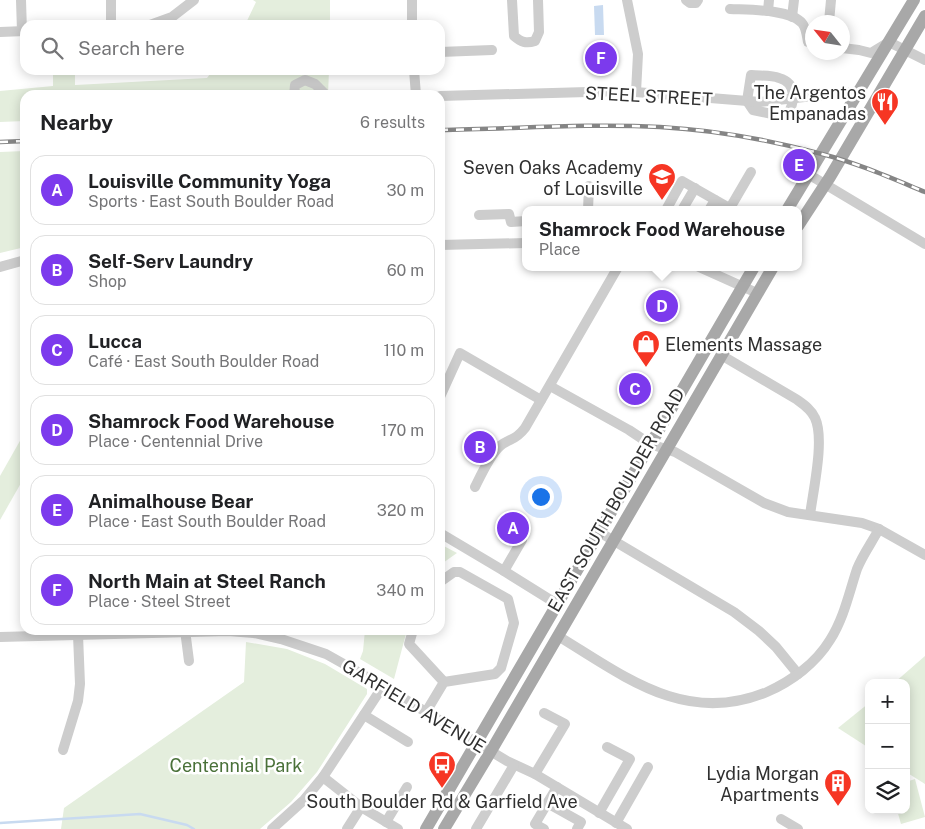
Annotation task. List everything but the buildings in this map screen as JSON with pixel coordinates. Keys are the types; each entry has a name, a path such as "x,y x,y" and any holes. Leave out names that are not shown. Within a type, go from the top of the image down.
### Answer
{"main road":[{"path":"789,206 914,0"},
{"path":"802,220 826,184 925,16"},
{"name":"EAST SOUTH BOULDER ROAD","path":"426,829 752,271"},
{"name":"EAST SOUTH BOULDER ROAD","path":"444,829 771,271"}],"street":[{"path":"21,0 23,20"},
{"path":"111,0 111,20"},
{"path":"164,20 172,17 194,0"},
{"path":"412,0 412,20"},
{"path":"512,0 514,36 524,43 530,43 535,42 539,32 538,0"},
{"path":"627,0 638,54 636,92"},
{"path":"686,0 690,3 696,3 698,0"},
{"path":"768,11 769,0"},
{"path":"792,17 794,0"},
{"path":"830,15 831,0"},
{"path":"730,9 768,11 792,17 803,24 805,31"},
{"path":"0,32 20,31"},
{"path":"850,49 871,53 889,42 925,60"},
{"path":"445,52 492,50"},
{"path":"414,75 416,90"},
{"path":"751,75 780,78 788,83 795,98 792,108 786,117 753,110 746,101 751,75"},
{"path":"294,90 295,84 305,80 315,84 321,90"},
{"name":"STEEL STREET","path":"445,96 636,92 760,102 850,92 857,95"},
{"path":"734,206 751,172"},
{"path":"808,174 925,244"},
{"path":"668,206 682,181 726,206"},
{"path":"588,206 589,186"},
{"path":"684,206 695,188"},
{"path":"711,206 715,200"},
{"path":"478,214 509,214 511,222 522,221"},
{"path":"445,245 522,243"},
{"path":"0,267 20,261"},
{"path":"475,487 500,446 519,436 616,271"},
{"path":"708,271 757,293"},
{"path":"445,386 460,353 541,400"},
{"path":"721,355 796,399 807,407 815,418 818,428 818,451 810,515"},
{"path":"550,386 629,430 650,444 666,449 703,467 764,504 788,512 862,522 879,529 925,555"},
{"path":"558,636 641,686 680,700 707,703 731,702 755,696 778,687 798,674 816,658 830,640 846,607 858,567 879,529"},
{"path":"599,532 734,612 759,631 798,674"},
{"path":"445,536 557,604"},
{"path":"504,571 522,540"},
{"path":"444,682 495,674 501,668 514,622 508,599 460,572 454,572 445,578"},
{"name":"GARFIELD AVENUE","path":"0,638 58,635"},
{"path":"64,750 78,701 80,684 78,635"},
{"path":"186,635 189,661"},
{"name":"GARFIELD AVENUE","path":"284,635 326,654 383,686 514,765 536,774 627,829"},
{"path":"412,635 409,644 444,682"},
{"path":"426,712 444,682"},
{"path":"272,829 304,800 323,777 383,686"},
{"path":"536,774 566,724 544,713"},
{"path":"364,715 408,742"},
{"path":"599,813 630,760 607,747"},
{"path":"476,829 514,765"},
{"path":"616,823 648,767"},
{"path":"323,777 361,807 398,829"},
{"path":"386,822 407,786"},
{"path":"544,829 535,824 557,787"},
{"path":"548,803 581,822 577,829"},
{"path":"348,829 361,807"},
{"path":"781,819 798,829"}],"green space":[{"path":"253,0 330,0 330,20 247,20 256,2"},
{"path":"53,75 75,75 75,85 207,78 209,75 329,75 328,90 20,90 20,121 0,122 0,91 53,86"},
{"path":"20,151 20,248 0,253 0,152"},
{"path":"20,441 20,485 0,520 0,476"},
{"path":"445,547 457,553 445,561"},
{"path":"365,635 406,635 394,679 360,659"},
{"name":"Centennial Park","path":"246,642 287,649 325,664 367,689 367,694 317,772 291,802 260,829 61,829 64,808 244,682"},
{"path":"925,656 925,784 910,775 910,679 899,679"},
{"path":"865,706 865,745 838,728"},
{"path":"915,779 925,817 901,824 898,814 910,814 910,781"}],"water":[{"path":"603,5 604,35 595,35 594,6"}],"waterway":[{"path":"0,823 140,814 187,825 194,829"}],"railway":[{"path":"445,130 633,126 721,133 782,144 822,154 861,166 925,192"},
{"path":"0,142 20,141"}],"place":[{"name":"North Main at Steel Ranch","path":"601,58"},
{"name":"The Argentos Empanadas","path":"885,126"},
{"name":"Animalhouse Bear","path":"799,165"},
{"name":"Seven Oaks Academy of Louisville","path":"662,201"},
{"name":"Shamrock Food Warehouse","path":"662,306"},
{"name":"Elements Massage","path":"646,368"},
{"name":"Lucca","path":"635,389"},
{"name":"Self-Serv Laundry","path":"480,447"},
{"name":"Louisville Community Yoga","path":"513,528"},
{"name":"South Boulder Rd & Garfield Ave","path":"442,789"},
{"name":"Lydia Morgan Apartments","path":"838,807"}]}
